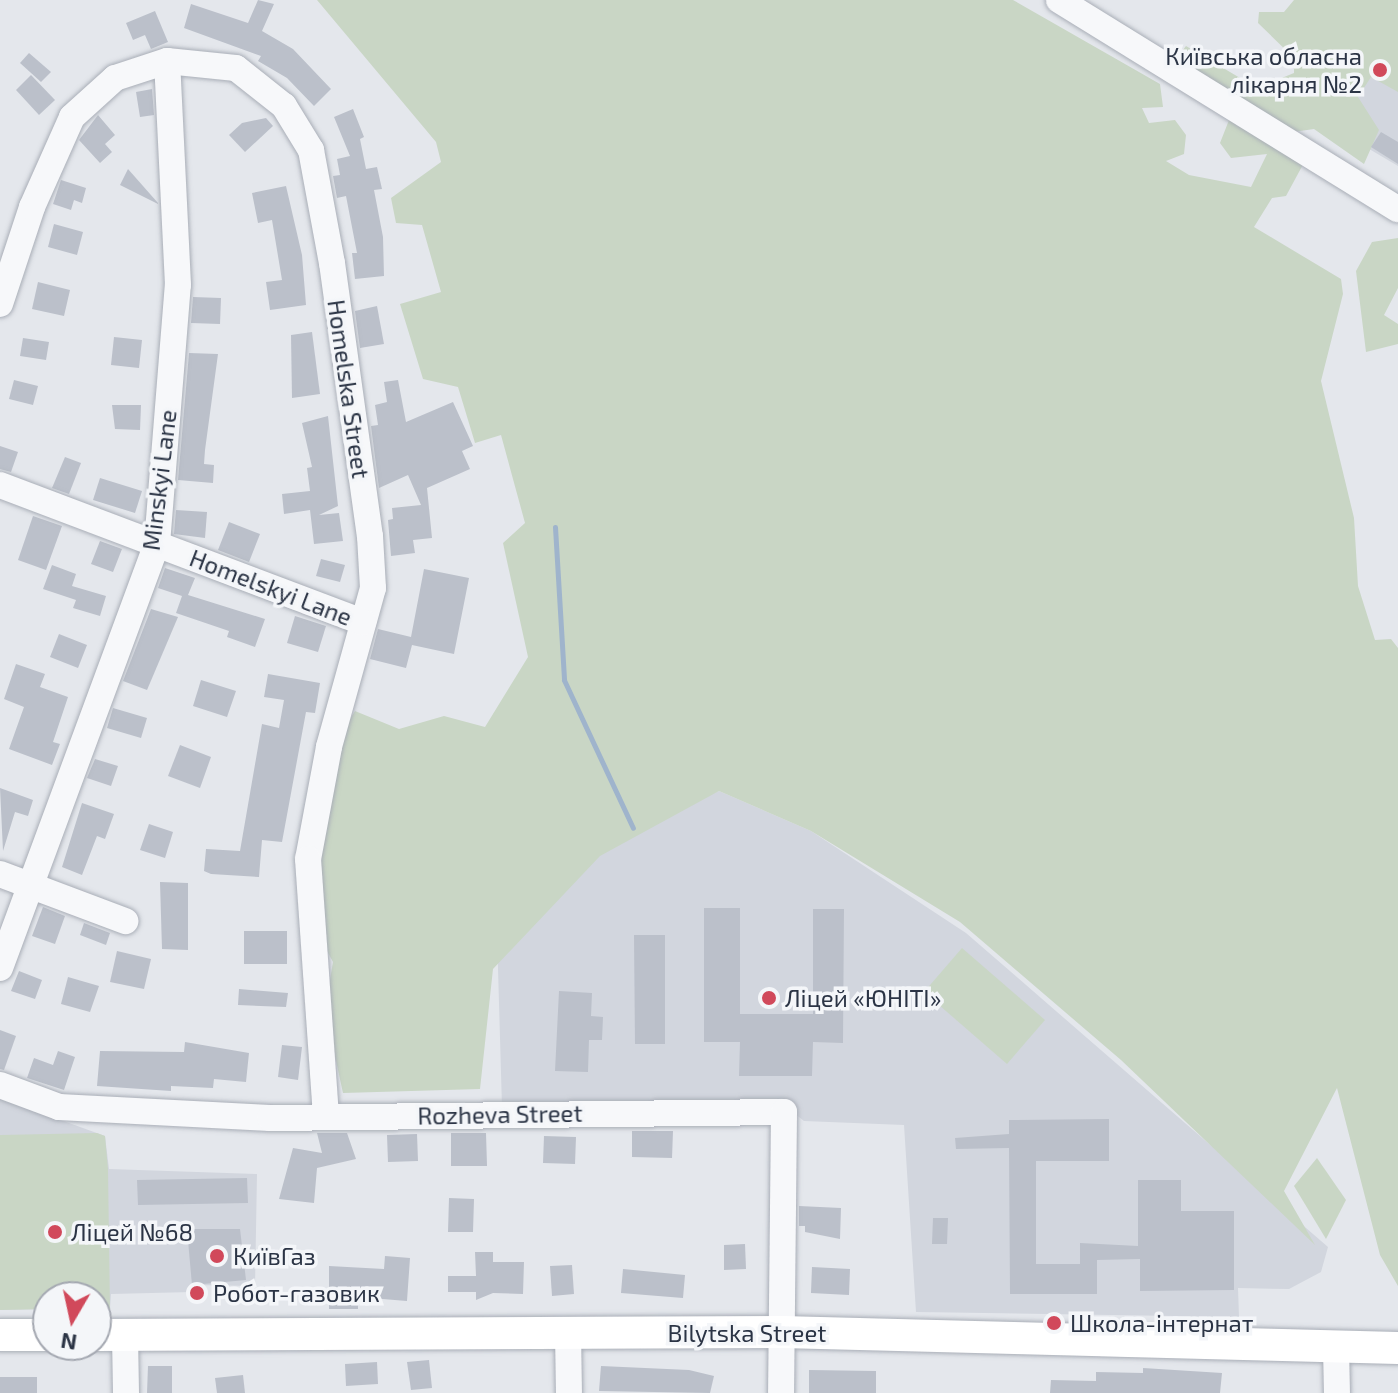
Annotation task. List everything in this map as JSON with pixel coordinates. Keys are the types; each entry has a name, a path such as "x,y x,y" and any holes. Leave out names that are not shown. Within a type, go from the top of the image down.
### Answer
{"main road":[{"name":"Bilytska Street","path":"112,1335 782,1332 1398,1348"},
{"path":"0,1335 32,1335"}],"street":[{"path":"1059,0 1398,209"},
{"name":"Homelska Street","path":"0,304 32,207 72,117 115,78 167,61 236,68 284,106 311,150 370,536 373,588 315,804 308,859 326,1116"},
{"name":"Minskyi Lane","path":"0,968 157,544 178,285 167,61"},
{"name":"Homelskyi Lane","path":"0,485 363,622"},
{"path":"0,874 125,921"},
{"name":"Rozheva Street","path":"0,1085 59,1107 326,1116 784,1112 782,1332"},
{"path":"568,1332 569,1393"},
{"path":"781,1393 782,1332"},
{"path":"112,1342 126,1393"},
{"path":"1336,1347 1337,1393"}],"shaded area":[{"name":"Київська обласна лікарня №2","path":"1398,18 1398,166 1325,123"},
{"name":"Ліцей «ЮНІТІ»","path":"719,791 811,831 966,933 1328,1247 1321,1272 1289,1289 1238,1288 1239,1317 916,1312 904,1125 804,1121 789,1109 502,1107 497,934 613,837"},
{"path":"0,1098 105,1136 109,1169 257,1174 255,1286 192,1285 192,1292 112,1294 112,1281 32,1281 32,1309 0,1310"}],"green space":[{"path":"317,0 1013,0 1160,84 1163,107 1142,108 1149,123 1175,120 1186,135 1184,154 1166,161 1189,175 1251,187 1267,154 1231,158 1220,143 1231,115 1306,159 1286,196 1272,198 1254,227 1341,279 1343,294 1321,381 1354,518 1358,586 1375,640 1391,639 1398,648 1398,1286 1380,1255 1337,1088 1284,1191 1315,1245 1121,1060 960,922 811,831 719,791 600,856 493,969 480,1089 343,1093 325,1010 333,962 316,931 313,858 336,742 355,711 399,729 444,716 485,727 528,657 503,543 525,523 501,435 475,443 458,387 423,379 400,304 441,292 422,225 396,223 391,198 441,162 436,142"},
{"path":"1294,0 1398,0 1398,92 1371,77 1358,97 1379,130 1364,164 1314,129 1293,132 1176,59 1186,46 1257,88 1294,73 1294,58 1258,23 1259,12 1284,12"},
{"path":"1398,238 1398,288 1384,315 1398,324 1398,344 1366,352 1356,271 1372,242"},
{"path":"962,948 1045,1020 1007,1064 924,992"},
{"name":"Ліцей №68","path":"97,1133 105,1136 110,1281 32,1281 32,1309 0,1310 0,1135"},
{"path":"1317,1158 1346,1200 1326,1239 1294,1186"}],"building":[{"path":"258,0 274,4 262,31 293,49 331,89 314,106 287,78 258,61 261,56 184,28 191,4 248,23"},
{"path":"155,11 168,42 151,49 145,35 133,40 126,23"},
{"path":"29,53 51,72 41,82 20,63"},
{"path":"31,75 55,100 39,115 16,90"},
{"path":"152,89 154,115 140,117 136,92"},
{"path":"353,109 364,137 360,139 366,169 377,167 382,189 374,190 383,237 384,276 355,279 352,253 357,253 346,196 337,198 333,176 340,175 337,159 350,156 334,117"},
{"path":"98,115 115,135 105,144 112,152 100,163 79,140"},
{"path":"266,118 273,126 245,152 229,135 242,123"},
{"path":"1381,132 1398,142 1398,164 1371,147"},
{"path":"128,169 158,203 158,204 120,185"},
{"path":"61,180 86,188 82,203 74,200 71,210 53,204"},
{"path":"286,186 302,255 306,305 270,310 266,282 282,280 272,220 258,223 252,193"},
{"path":"54,224 83,232 77,255 48,247"},
{"path":"38,282 70,290 64,316 32,309"},
{"path":"193,297 221,298 220,324 191,323"},
{"path":"377,306 384,344 360,348 355,311"},
{"path":"312,332 320,394 292,398 291,335"},
{"path":"114,337 142,340 139,368 111,365"},
{"path":"23,338 49,342 46,360 20,356"},
{"path":"189,353 218,354 204,464 214,465 213,483 178,480"},
{"path":"14,380 38,386 33,405 9,399"},
{"path":"398,380 406,422 453,402 473,446 462,451 470,469 427,488 432,538 413,540 415,553 391,556 388,520 393,519 392,508 421,505 408,475 379,488 371,426 378,425 375,405 387,402 384,382"},
{"path":"112,405 141,405 140,430 115,429"},
{"path":"328,416 338,506 319,515 339,513 343,541 314,544 310,510 284,514 282,494 310,491 307,468 312,467 302,423"},
{"path":"0,446 18,452 11,472 0,469"},
{"path":"65,457 81,463 69,494 52,488"},
{"path":"100,478 142,491 135,513 93,500"},
{"path":"176,510 207,512 205,538 174,534"},
{"path":"33,516 62,526 46,570 18,560"},
{"path":"229,522 260,534 249,562 218,550"},
{"path":"100,541 122,549 113,572 91,564"},
{"path":"321,559 345,565 340,582 316,576"},
{"path":"52,565 76,574 72,586 106,596 100,616 73,608 76,600 43,589"},
{"path":"165,568 195,578 188,595 265,619 255,647 227,637 229,631 176,613 182,596 158,588"},
{"path":"424,569 469,578 454,654 412,645 406,668 370,659 378,629 411,637"},
{"path":"151,609 178,617 147,690 123,681"},
{"path":"295,616 326,626 318,652 287,643"},
{"path":"59,634 87,645 78,668 50,657"},
{"path":"16,664 45,674 40,687 68,697 53,742 60,744 52,765 9,749 24,707 4,699"},
{"path":"268,674 320,683 315,713 306,712 282,842 262,840 259,877 211,874 204,871 206,849 240,851 262,724 279,728 284,700 264,697"},
{"path":"201,680 236,691 227,717 193,706"},
{"path":"113,708 147,718 141,738 107,728"},
{"path":"180,745 211,757 200,788 168,776"},
{"path":"95,759 118,766 111,786 87,778"},
{"path":"0,788 33,800 28,816 15,812 3,851"},
{"path":"82,803 114,814 105,839 97,836 82,875 62,867"},
{"path":"149,824 173,832 165,858 140,850"},
{"path":"160,882 188,883 188,950 162,949"},
{"path":"43,907 65,916 55,944 32,936"},
{"path":"704,908 740,908 740,1014 813,1014 813,909 844,909 843,1043 813,1042 812,1076 739,1076 740,1042 704,1042"},
{"path":"84,923 110,933 106,945 80,935"},
{"path":"244,931 287,931 287,964 244,964"},
{"path":"634,935 665,935 665,1044 635,1044"},
{"path":"117,951 151,959 144,989 110,982"},
{"path":"19,971 42,980 35,999 11,991"},
{"path":"68,977 99,986 90,1012 61,1004"},
{"path":"239,989 288,993 286,1007 238,1005"},
{"path":"559,991 592,993 591,1016 603,1017 602,1040 589,1040 588,1072 555,1071"},
{"path":"0,1030 16,1036 4,1070 0,1069"},
{"path":"185,1042 249,1053 246,1082 214,1079 213,1088 171,1086 171,1091 97,1086 100,1051 184,1052"},
{"path":"282,1045 302,1047 298,1080 278,1077"},
{"path":"58,1051 75,1057 64,1090 27,1078 34,1058 53,1065"},
{"path":"1109,1119 1109,1161 1036,1161 1036,1264 1080,1264 1080,1243 1138,1246 1138,1180 1181,1180 1181,1211 1234,1211 1234,1290 1140,1291 1140,1259 1097,1260 1097,1294 1010,1294 1009,1148 956,1149 955,1138 1009,1134 1009,1120"},
{"path":"632,1131 673,1131 672,1158 632,1157"},
{"path":"317,1133 347,1133 356,1159 317,1168 314,1203 279,1199 293,1148 322,1153"},
{"path":"451,1133 486,1133 487,1166 451,1166"},
{"path":"417,1134 418,1161 388,1162 387,1135"},
{"path":"544,1136 576,1137 575,1164 543,1163"},
{"path":"247,1178 248,1203 138,1205 137,1180"},
{"path":"449,1198 474,1199 473,1232 448,1232"},
{"path":"799,1206 841,1208 840,1239 805,1232 805,1226 799,1226"},
{"path":"933,1218 948,1218 947,1244 932,1244"},
{"name":"КиївГаз","path":"187,1229 240,1229 246,1280 192,1285"},
{"path":"745,1244 746,1269 724,1270 724,1245"},
{"path":"475,1252 493,1252 493,1262 524,1262 523,1294 493,1293 476,1300 476,1292 448,1292 448,1276 476,1276"},
{"path":"385,1256 410,1258 407,1301 358,1297 358,1309 329,1309 329,1266 384,1269"},
{"path":"572,1265 574,1294 552,1296 550,1266"},
{"path":"812,1267 850,1269 849,1295 811,1293"},
{"path":"623,1269 685,1275 683,1298 621,1293"},
{"path":"429,1360 432,1388 411,1390 407,1362"},
{"path":"377,1362 378,1384 346,1386 345,1364"},
{"path":"148,1366 172,1366 172,1393 147,1393"},
{"path":"601,1366 689,1370 714,1376 710,1393 599,1391"},
{"path":"1143,1368 1222,1373 1220,1393 1050,1393 1051,1380 1096,1381 1096,1372 1143,1373"},
{"path":"809,1370 876,1371 876,1393 809,1393"},
{"path":"243,1375 245,1393 217,1393 215,1378"},
{"path":"0,1377 37,1377 37,1393 0,1393"}],"waterway":[{"path":"555,527 564,680 633,828"}],"place":[{"name":"Київська обласна лікарня №2","path":"1380,70"},
{"name":"Ліцей «ЮНІТІ»","path":"769,998"},
{"name":"Ліцей №68","path":"55,1232"},
{"name":"КиївГаз","path":"217,1256"},
{"name":"Робот-газовик","path":"197,1293"},
{"name":"Школа-інтернат","path":"1054,1323"}]}
